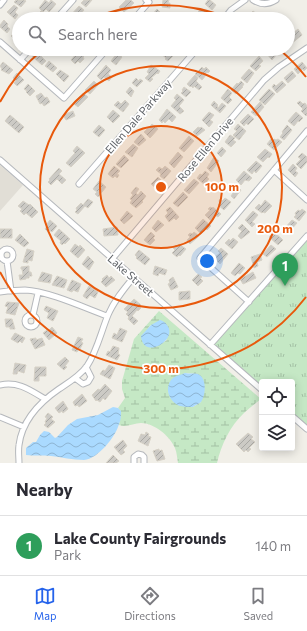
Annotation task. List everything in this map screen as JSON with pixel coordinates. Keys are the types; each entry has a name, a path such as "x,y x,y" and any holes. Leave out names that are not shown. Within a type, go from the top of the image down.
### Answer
{"street":[{"path":"0,4 4,0"},
{"path":"62,12 73,0"},
{"path":"140,12 149,2 146,0"},
{"path":"229,12 245,0"},
{"path":"253,0 260,4 266,4 276,0"},
{"path":"0,42 12,53"},
{"name":"Rose Ellen Drive","path":"112,259 264,80 279,67 307,48"},
{"path":"16,56 64,98 101,56"},
{"path":"20,60 24,56"},
{"name":"Ellen Dale Parkway","path":"79,184 191,56"},
{"path":"249,302 200,258 307,131"},
{"name":"Lake Street","path":"0,160 259,387"},
{"path":"274,170 307,200"},
{"path":"210,345 307,236"},
{"path":"7,261 11,291"},
{"path":"19,463 19,444 24,427 35,410 45,399 75,378 86,368 93,355 108,316 120,294 133,278"},
{"path":"0,292 26,290 38,292 108,316"},
{"path":"33,315 38,292"},
{"path":"75,378 83,384 88,382 91,377 86,368"},
{"path":"0,385 10,383 24,387 45,399"},
{"path":"0,417 24,427"},
{"path":"295,419 307,429"},
{"path":"134,463 134,457 138,454 142,454 144,457 144,463"}],"shaded area":[{"path":"0,165 23,185 0,211"}],"green space":[{"path":"307,235 307,429 295,419 295,379 259,379 259,387 210,345"},
{"path":"159,311 259,397 259,401 246,411 234,424 221,449 217,463 178,463 176,450 173,443 161,431 151,425 141,423 124,426 119,425 121,412 118,408 125,398 122,389 122,381 134,339","holes":["151,325 167,340 156,347 148,328","185,373 198,374 201,402 193,407 180,405 173,401 168,389"]}],"water":[{"path":"160,320 167,325 169,331 168,337 165,342 159,346 148,347 143,343 141,336 151,325"},
{"path":"185,373 198,374 201,376 205,387 203,399 200,403 193,407 180,406 176,404 171,399 168,392 171,380"},
{"path":"113,407 118,408 121,411 120,422 114,435 106,446 95,456 89,459 76,460 26,455 26,448 33,442 36,442 44,431 49,432 55,438 68,425 77,419 98,415"}],"building":[{"path":"16,0 26,1 21,7 14,2"},
{"path":"45,0 49,3 51,0 56,4 49,12 46,9 43,12 39,8"},
{"path":"84,0 92,0 86,7 81,3"},
{"path":"126,0 131,0 134,3 124,12 119,7"},
{"path":"163,0 169,0 168,3 170,3 170,8 162,7"},
{"path":"208,0 216,5 212,10 205,4"},
{"path":"14,5 18,8 15,12 12,12 12,16 7,12"},
{"path":"79,6 84,10 82,12 74,12"},
{"path":"202,9 206,12 198,12"},
{"path":"4,20 10,29 7,33 0,27"},
{"path":"298,29 302,35 295,41 295,31"},
{"path":"32,56 41,56 46,61 42,65"},
{"path":"74,56 84,56 84,59 80,63 78,61 75,64 71,60"},
{"path":"115,56 122,57 116,65 111,61"},
{"path":"164,56 173,56 168,61 165,59 166,58"},
{"path":"259,56 263,61 259,65 261,66 256,71 250,66"},
{"path":"269,56 275,56 272,60"},
{"path":"49,61 57,68 53,72 45,66"},
{"path":"3,62 13,70 9,74 1,70 2,69 0,66"},
{"path":"302,62 307,68 304,71 303,69 298,74 294,69"},
{"path":"106,65 111,70 108,74 112,77 109,81 104,77 101,80 97,76"},
{"path":"151,65 160,71 151,78 153,79 150,82 145,78 149,74 147,72"},
{"path":"202,67 204,69 206,67 210,71 205,74 206,75 202,80 195,74"},
{"path":"249,69 254,73 247,83 241,78"},
{"path":"60,70 69,76 64,82 56,74"},
{"path":"292,71 296,76 288,83 284,78"},
{"path":"17,73 24,80 17,86 14,83 16,81 13,78"},
{"path":"195,75 198,78 196,81 202,87 199,90 194,86 193,88 191,86 190,87 187,84"},
{"path":"136,78 139,81 140,79 143,81 137,87 132,83"},
{"path":"94,81 98,85 90,94 85,90"},
{"path":"241,81 244,84 243,87 236,94 231,90"},
{"path":"282,81 286,85 277,93 272,87 274,84 276,86"},
{"path":"28,84 35,91 30,96 24,89"},
{"path":"130,87 134,91 131,97 126,92"},
{"path":"184,87 191,92 186,97 181,93"},
{"path":"228,89 232,93 229,97 232,100 228,104 221,98"},
{"path":"269,89 275,94 265,105 259,100"},
{"path":"41,93 45,98 47,97 50,102 44,106 42,103 40,104 36,96"},
{"path":"83,93 88,97 78,107 73,103"},
{"path":"177,94 184,100 179,106 184,111 180,114 171,106 176,100 174,98"},
{"path":"125,100 129,104 123,112 114,105 118,101 121,104"},
{"path":"214,101 218,105 218,108 222,103 226,106 220,113 211,105"},
{"path":"300,101 303,104 305,103 307,106 306,116 301,111 303,109 297,103"},
{"path":"260,102 264,107 256,116 251,112"},
{"path":"167,109 176,117 172,122 169,119 165,123 163,121 162,123 159,120"},
{"path":"113,110 120,116 113,123 107,117"},
{"path":"73,111 75,116 66,120 63,115"},
{"path":"209,112 214,115 210,120 213,122 209,127 202,120"},
{"path":"296,112 303,118 294,126 288,121"},
{"path":"248,114 254,119 248,125 246,123 244,126 240,122"},
{"path":"10,115 24,127 19,133 5,121"},
{"path":"152,124 158,129 150,138 144,132"},
{"path":"238,124 246,131 239,140 233,135 237,131 234,129"},
{"path":"99,125 105,130 99,137 93,132"},
{"path":"287,125 292,130 284,140 280,137"},
{"path":"198,127 205,130 197,136 193,132"},
{"path":"141,134 146,140 139,146 134,142"},
{"path":"230,135 235,138 233,140 236,142 231,147 225,142"},
{"path":"189,136 194,141 184,152 179,148"},
{"path":"271,139 272,141 274,139 278,139 282,142 274,150 267,144"},
{"path":"133,144 138,148 132,157 125,152"},
{"path":"77,146 85,153 71,167 66,163 75,153 73,151"},
{"path":"222,147 226,151 221,157 217,153"},
{"path":"265,149 272,154 263,162 257,157"},
{"path":"178,152 183,157 174,168 169,163"},
{"path":"302,153 307,157 307,162 301,169 296,164 301,159 298,157"},
{"path":"124,155 129,160 121,168 116,164"},
{"path":"214,157 219,161 211,172 207,168"},
{"path":"256,161 262,166 256,173 254,171 252,174 247,170"},
{"path":"293,164 297,168 295,171 298,173 295,177 288,170"},
{"path":"114,166 120,171 117,174 119,175 117,178 115,176 113,178 108,174"},
{"path":"165,166 171,171 164,179 156,170 159,167 162,169"},
{"path":"59,168 62,171 59,174 66,180 62,184 57,179 51,185 48,182 50,180 49,179"},
{"path":"205,171 209,174 207,177 209,179 207,181 209,182 206,186 197,178"},
{"path":"244,171 252,178 249,181 245,180 241,185 236,180"},
{"path":"158,177 162,181 159,183 161,185 157,189 151,184"},
{"path":"194,179 199,183 189,194 184,190"},
{"path":"99,181 106,187 98,197 95,194 97,192 93,189"},
{"path":"236,185 241,190 234,199 231,196 233,193 231,191"},
{"path":"136,187 139,189 136,193 138,195 141,191 146,196 142,201 143,202 136,208 130,203 132,200 130,199 133,195 131,193"},
{"path":"183,192 188,197 178,207 173,203"},
{"path":"225,198 231,202 224,210 218,205 220,203 220,199 222,201"},
{"path":"88,199 93,202 88,208 85,206 78,214 75,212 77,210 76,208 81,203 83,205"},
{"path":"265,200 272,206 265,213 262,213 255,208 259,204 261,206"},
{"path":"23,201 29,205 30,204 38,212 32,218 26,213 24,215 20,211 22,209 18,206"},
{"path":"170,207 179,217 176,220 174,218 169,222 165,216 168,213 166,210"},
{"path":"213,207 221,214 218,217 215,215 211,221 205,215 210,210 208,209"},
{"path":"302,209 306,212 299,221 294,217 296,215 295,213"},
{"path":"127,211 133,216 124,224 120,220"},
{"path":"253,211 258,215 252,222 255,224 252,227 245,220"},
{"path":"203,219 211,226 201,234 195,228"},
{"path":"50,220 57,226 52,232 49,230 48,232 45,229"},
{"path":"158,220 164,225 156,232 152,228"},
{"path":"292,220 297,223 288,233 284,229"},
{"path":"242,224 250,232 241,239 238,236 242,231 238,228"},
{"path":"117,227 118,235 104,236 103,229"},
{"path":"0,229 12,229 12,238 0,238"},
{"path":"59,229 70,239 62,245 60,243 61,241 54,235"},
{"path":"151,232 155,236 153,238 155,240 150,245 144,240"},
{"path":"194,232 199,236 190,244 187,240 190,237 188,235"},
{"path":"274,232 283,240 278,245 269,237"},
{"path":"20,234 29,243 24,247 15,240"},
{"path":"233,238 238,242 232,249 225,243 229,239 230,241"},
{"path":"75,244 79,247 80,245 85,250 78,258 70,251"},
{"path":"179,244 186,249 180,256 179,255 177,257 172,253 175,250 173,248"},
{"path":"271,245 276,249 267,257 263,254"},
{"path":"221,248 228,254 220,264 214,258 220,253 218,251"},
{"path":"27,249 34,251 32,261 28,260 28,263 23,262"},
{"path":"139,250 150,259 145,265 136,258 137,257 135,255"},
{"path":"260,254 262,260 257,262 258,266 254,268 251,257"},
{"path":"88,256 94,262 89,270 82,264"},
{"path":"239,263 245,268 240,274 238,273 235,276 231,273"},
{"path":"29,266 29,272 31,272 32,276 20,280 19,275 23,275 21,267"},
{"path":"155,266 167,270 165,275 159,273 158,276 153,274"},
{"path":"42,272 52,275 50,283 38,281"},
{"path":"253,272 256,278 243,284 240,279"},
{"path":"198,274 202,277 200,278 203,281 198,286 192,280"},
{"path":"107,275 109,278 111,276 115,280 106,287 101,282"},
{"path":"57,276 67,280 64,288 52,285"},
{"path":"173,277 178,287 171,290 168,284 170,283 169,280"},
{"path":"72,280 81,284 78,292 67,290"},
{"path":"89,286 98,292 95,298 90,295 87,299 83,296"},
{"path":"190,291 190,299 179,300 179,292"},
{"path":"134,299 141,305 139,307 141,308 132,316 138,321 134,325 128,319 129,317 126,314 128,312 124,309"},
{"path":"7,302 19,303 15,315 6,313 8,307 5,306"},
{"path":"46,306 58,311 53,321 47,318 49,313 44,310"},
{"path":"5,319 12,319 15,329 6,327"},
{"path":"52,327 57,333 49,340 43,333"},
{"path":"120,328 127,331 122,342 112,338 114,333 117,335"},
{"path":"15,333 25,338 22,343 20,341 18,343 11,339"},
{"path":"78,337 83,339 81,342 83,343 77,352 72,350"},
{"path":"36,338 36,340 42,338 45,345 35,349 30,339"},
{"path":"113,346 119,348 118,354 120,355 117,360 106,355 108,351 110,352"},
{"path":"65,357 69,361 64,370 57,364"},
{"path":"15,363 26,365 24,373 18,371 17,374 13,374"},
{"path":"109,365 115,368 110,379 100,374 103,370 105,371"},
{"path":"35,367 46,367 46,376 39,376 39,381 34,381"},
{"path":"105,384 112,391 105,400 103,398 100,402 97,400 96,401 92,395 98,389 100,390"},
{"path":"82,394 87,401 79,407 78,405 75,406 73,402"},
{"path":"63,401 68,409 63,413 62,411 59,413 55,408"},
{"path":"48,413 53,417 51,419 55,422 48,428 44,425 47,418 45,417"},
{"path":"146,432 149,434 148,436 151,437 148,446 138,441 141,434 145,435"},
{"path":"248,433 253,437 251,439 255,442 249,448 251,449 248,452 246,450 244,452 236,444"},
{"path":"123,440 127,446 123,450 125,452 121,455 114,447"},
{"path":"159,449 159,451 162,450 165,459 157,461 153,451"},
{"path":"113,455 119,461 116,463 106,463"}],"place":[{"name":"Lake County Fairgrounds","path":"285,286"}]}
